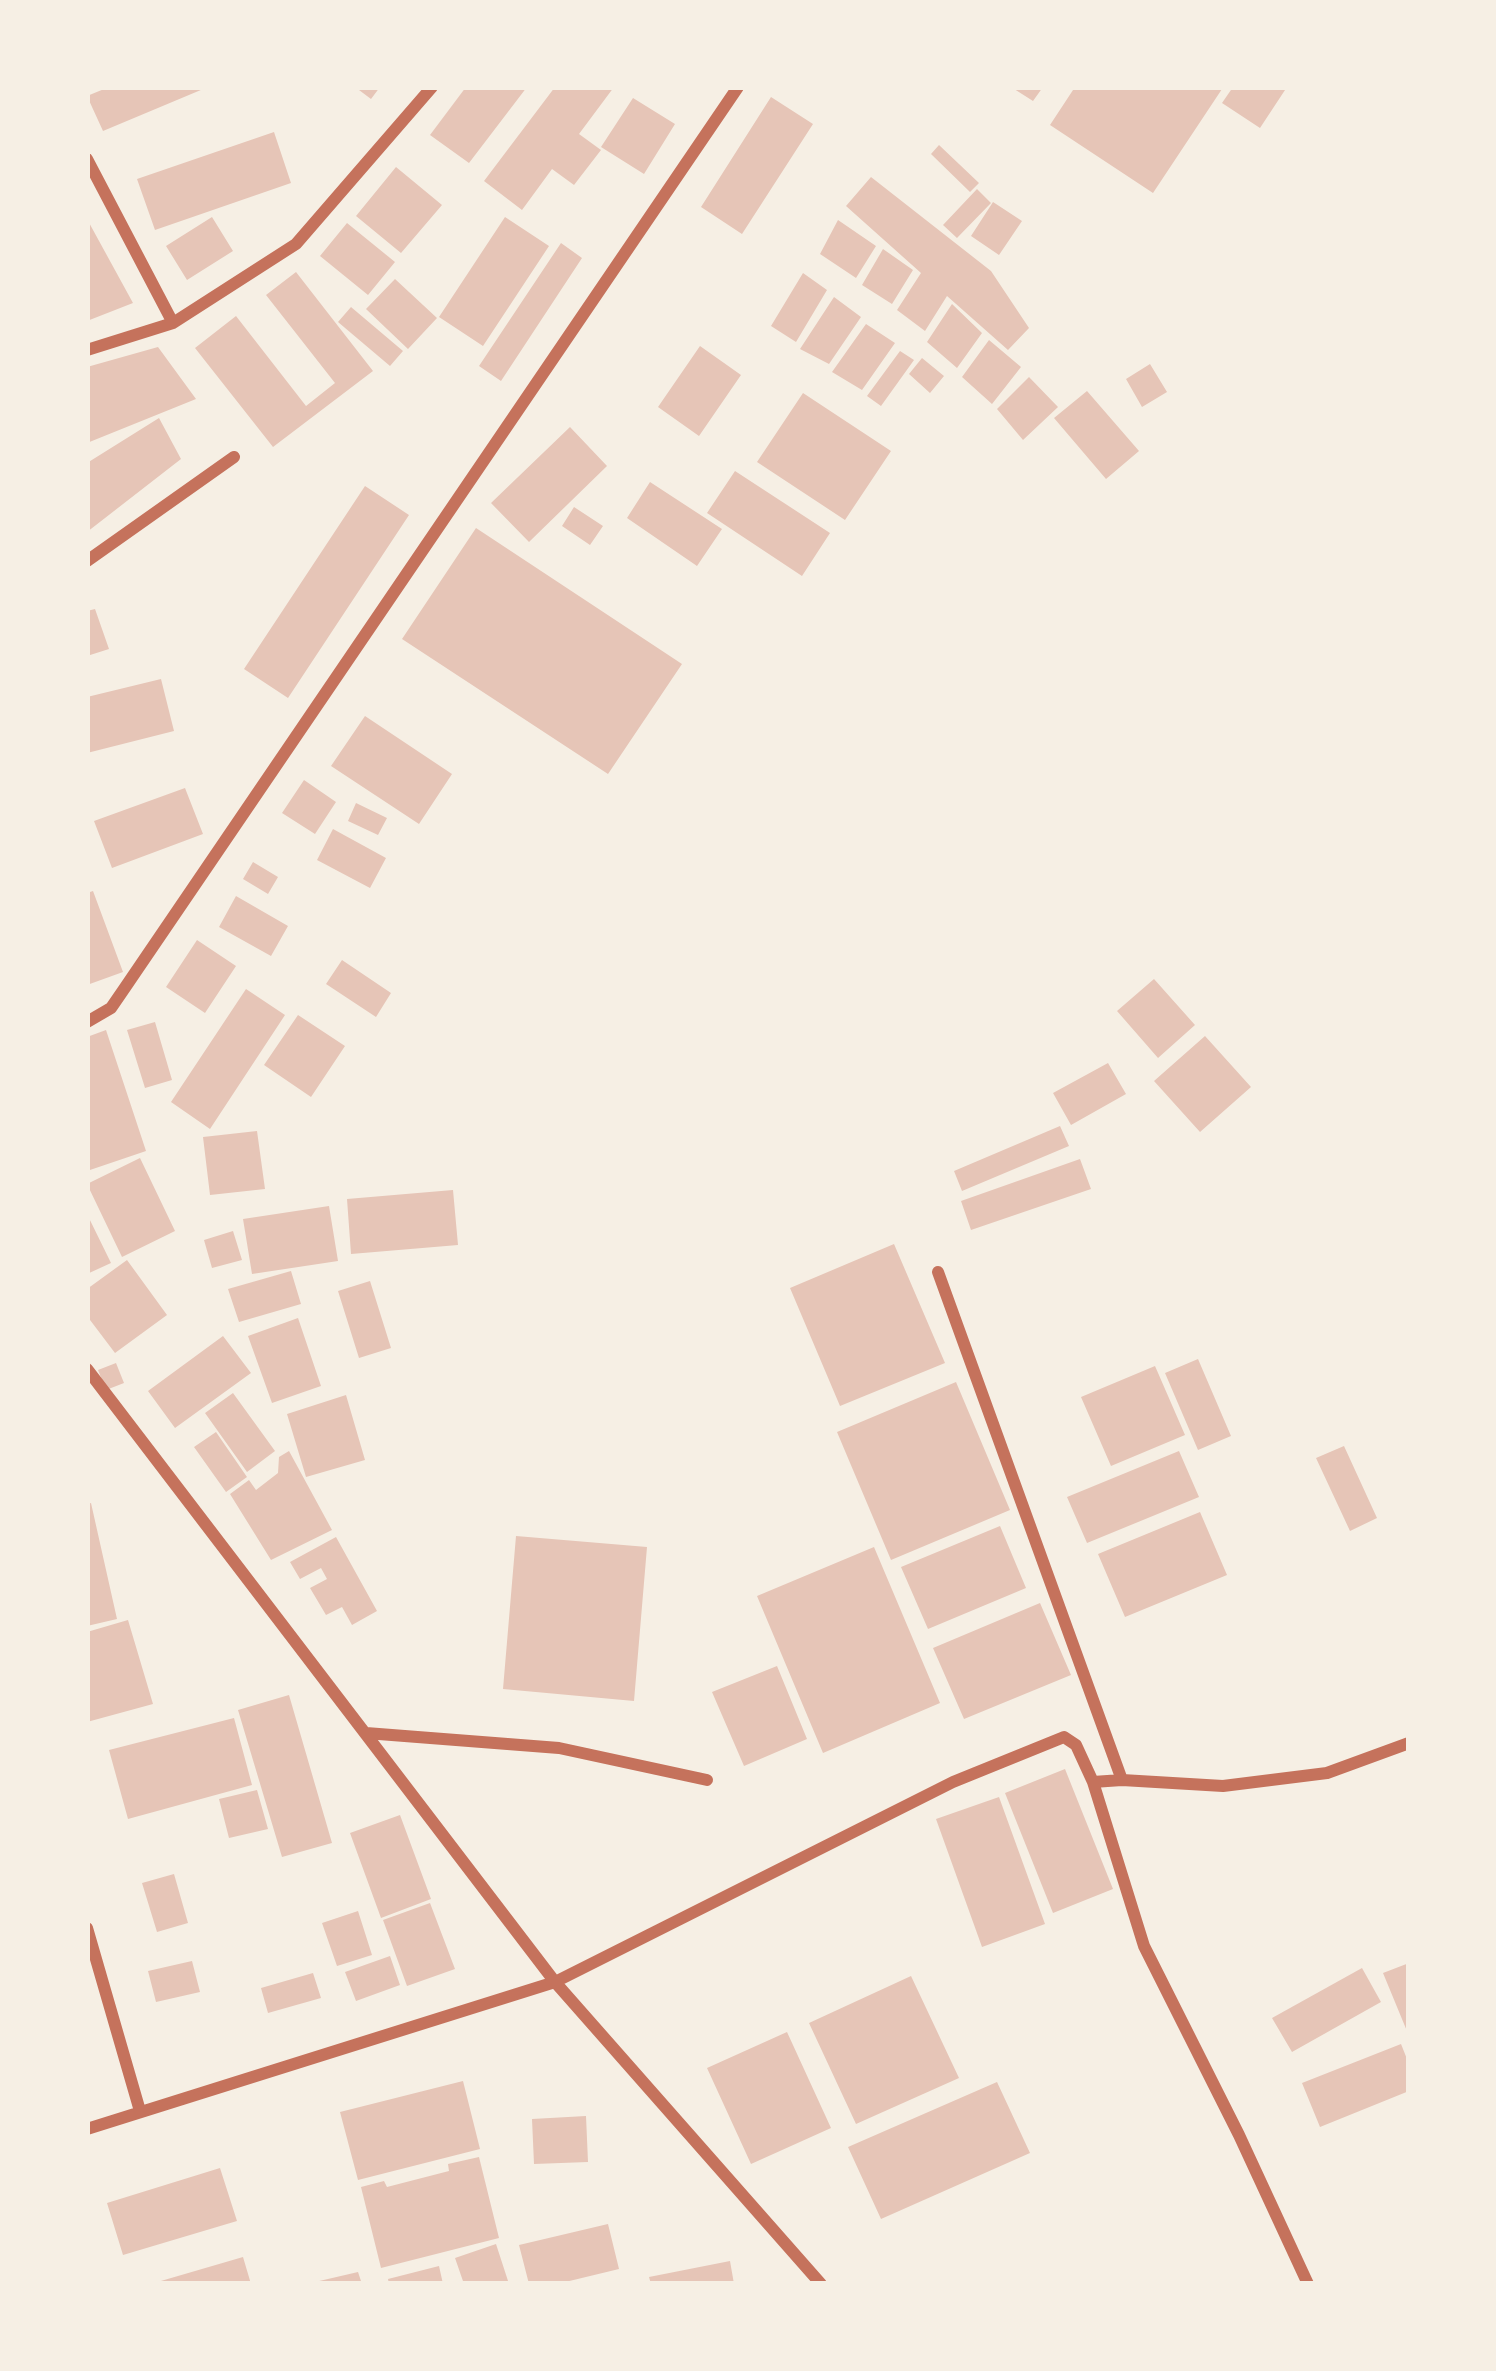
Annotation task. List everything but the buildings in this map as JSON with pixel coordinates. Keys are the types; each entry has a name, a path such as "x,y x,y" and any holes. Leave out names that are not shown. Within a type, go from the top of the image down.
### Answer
{"street":[{"path":"87,350 172,323 296,244 432,87"},
{"path":"87,1022 111,1008 738,87"},
{"path":"87,160 172,323"},
{"path":"87,561 234,457"},
{"path":"938,1272 1122,1780"},
{"path":"87,1369 555,1982 821,2284"},
{"path":"366,1733 559,1748 707,1780"},
{"path":"87,2129 555,1982 953,1782 1064,1737 1076,1745 1094,1782 1144,1946 1308,2284"},
{"path":"1094,1782 1223,1786 1328,1773 1409,1743"},
{"path":"87,1928 140,2111"}]}
